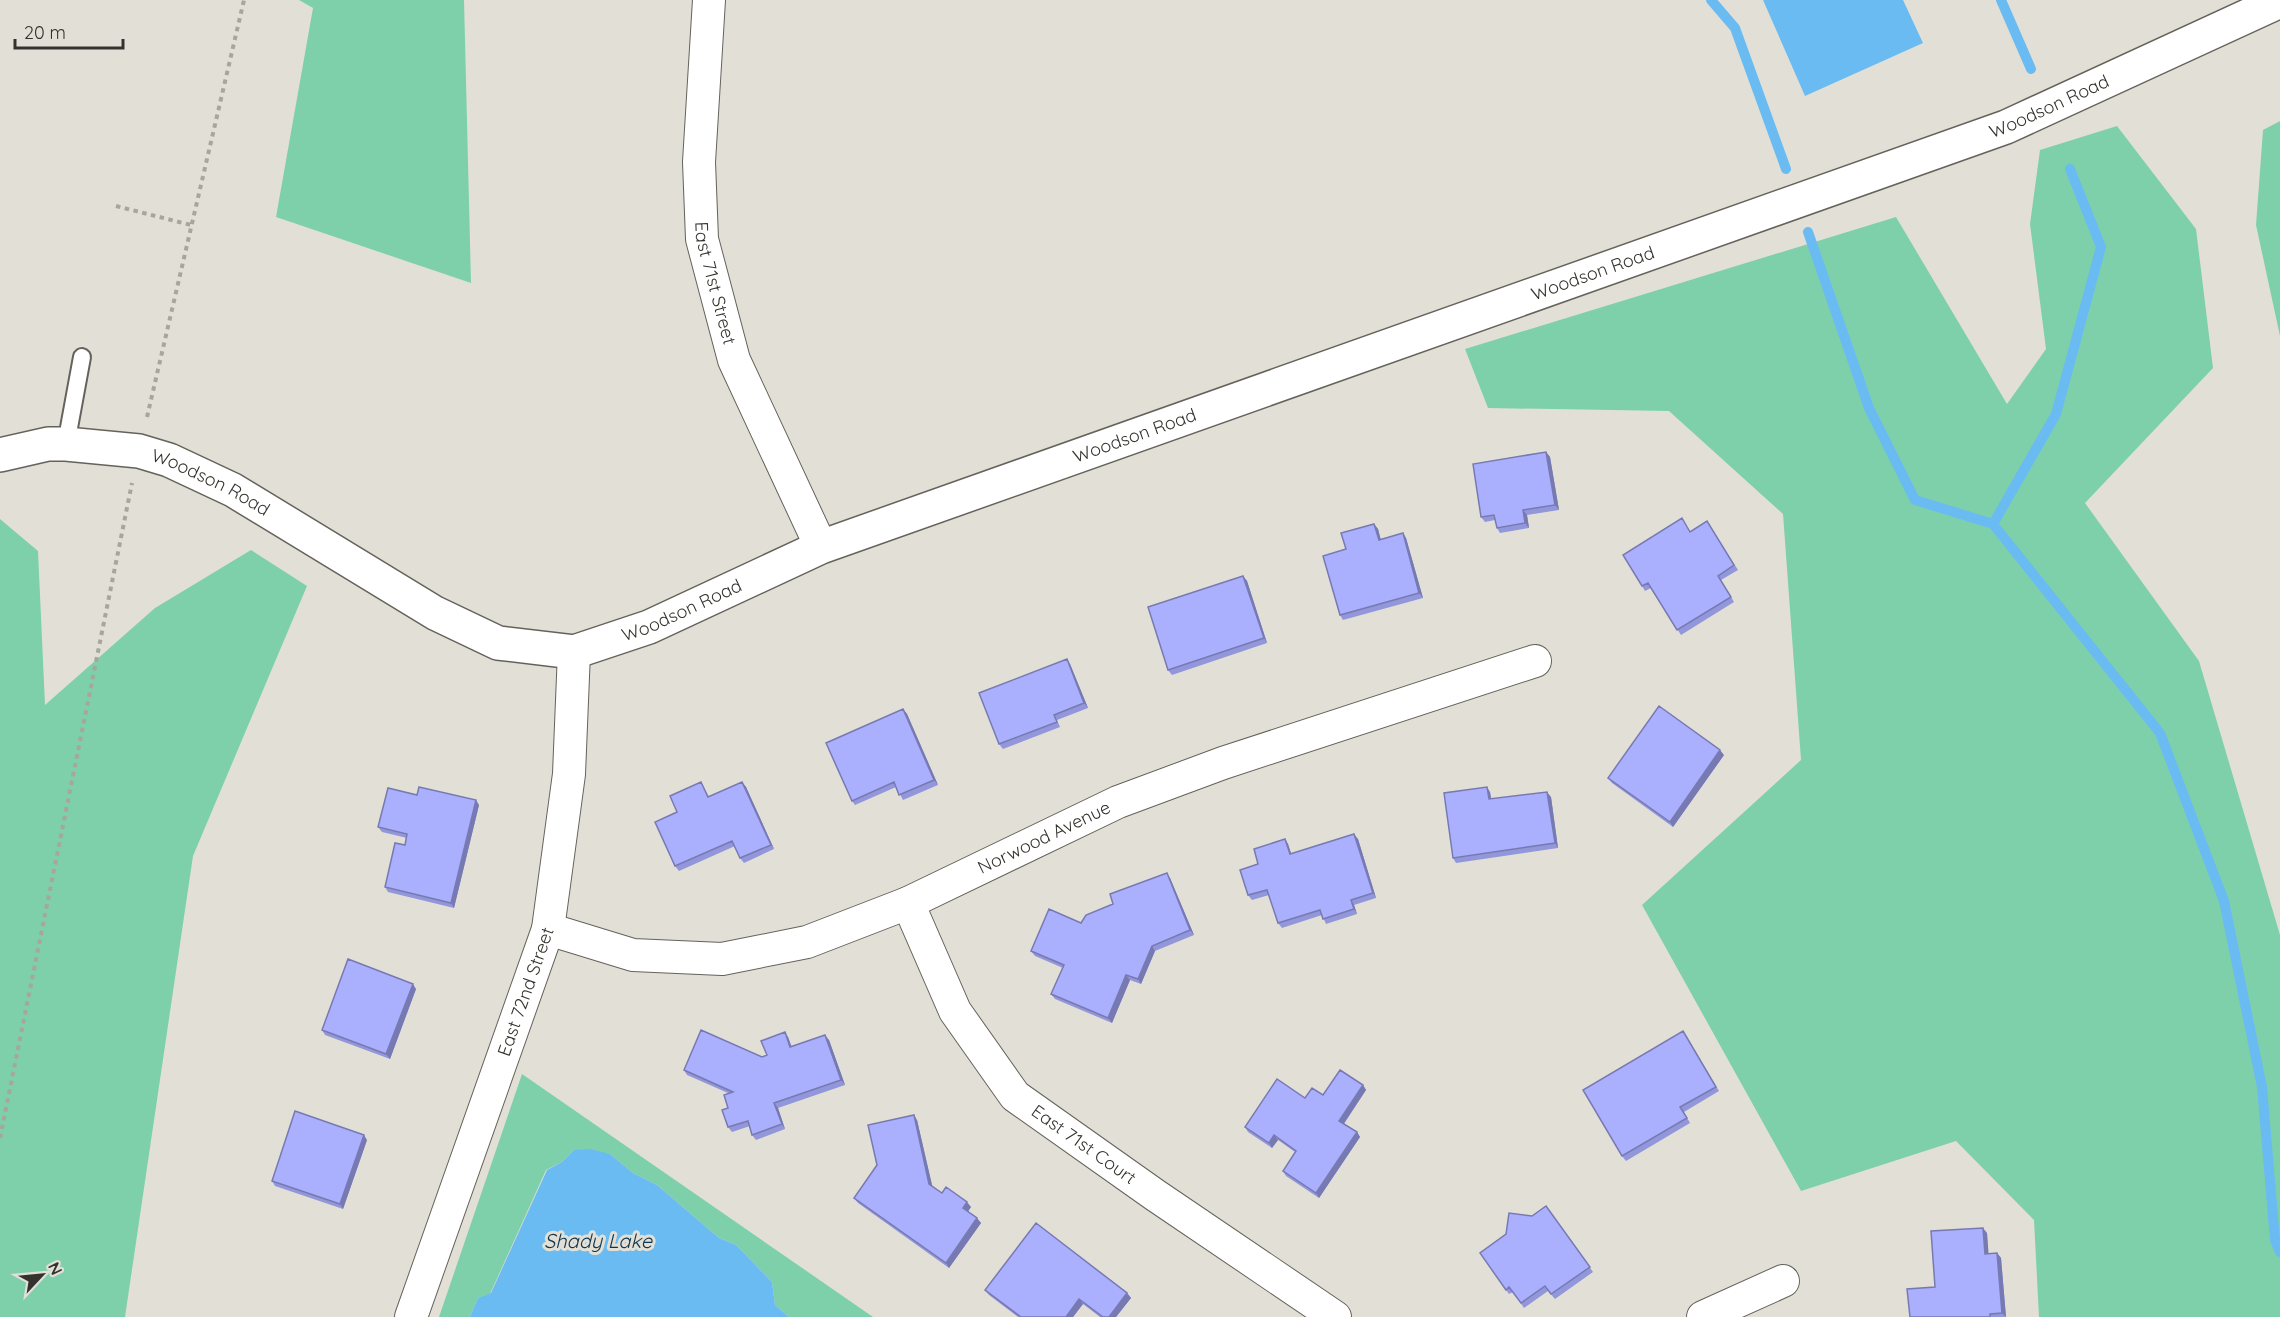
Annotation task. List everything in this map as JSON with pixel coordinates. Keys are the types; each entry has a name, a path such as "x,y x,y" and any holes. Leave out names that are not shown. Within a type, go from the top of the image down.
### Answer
{"street":[{"name":"East 71st Street","path":"709,0 699,162 702,240 734,360 821,546"},
{"name":"Woodson Road","path":"0,455 48,444 66,444 139,452 169,460 233,490 435,612 498,643 574,652 649,627 821,546 2006,127 2280,1"},
{"name":"East 72nd Street","path":"411,1317 548,929 570,774 574,652"},
{"name":"Norwood Avenue","path":"548,929 633,955 722,959 807,942 908,903 1118,802 1223,763 1535,662"},
{"name":"East 71st Court","path":"908,903 956,1011 1015,1096 1155,1195 1335,1317"},
{"path":"1703,1317 1783,1281"}],"lane":[{"path":"66,444 82,357"}],"path":[{"path":"0,1138 139,452 244,0"},
{"path":"116,206 192,225"}],"green space":[{"path":"299,0 464,0 471,283 276,217 313,8"},
{"path":"2280,121 2280,336 2256,225 2263,130"},
{"path":"2117,126 2196,229 2213,368 2085,503 2199,661 2280,935 2280,1317 2039,1317 2034,1220 1956,1141 1801,1191 1642,905 1801,760 1783,514 1669,411 1488,408 1465,349 1896,217 2007,404 2046,349 2030,224 2040,150"},
{"path":"0,519 38,551 45,705 155,608 251,550 307,586 193,856 125,1317 0,1317"},
{"path":"522,1074 873,1317 789,1317 775,1305 772,1282 736,1245 719,1238 657,1185 633,1173 610,1154 574,1150 562,1162 546,1170 490,1294 478,1298 470,1317 439,1317"}],"water":[{"path":"1763,0 1903,0 1923,43 1805,96"},
{"name":"Shady Lake","path":"590,1149 610,1154 633,1173 657,1185 719,1238 736,1245 772,1282 775,1305 789,1317 470,1317 478,1298 491,1293 547,1170 562,1162 574,1150"}],"building":[{"path":"1546,452 1555,505 1523,510 1525,523 1497,528 1494,515 1481,517 1473,464"},
{"path":"1682,518 1690,532 1707,521 1734,565 1718,576 1731,597 1677,630 1648,583 1642,586 1623,555"},
{"path":"1374,524 1379,540 1403,533 1419,593 1340,615 1323,556 1346,549 1341,533"},
{"path":"1243,576 1264,638 1168,670 1148,607"},
{"path":"1067,659 1084,703 1054,715 1057,722 999,744 979,693"},
{"path":"1659,706 1720,750 1670,822 1608,778"},
{"path":"903,709 934,780 899,795 894,782 852,801 826,743"},
{"path":"701,782 708,797 742,782 771,845 740,858 732,841 675,866 655,822 677,812 670,796"},
{"path":"419,787 476,800 451,903 385,887 395,843 405,845 407,834 378,827 388,788 417,795"},
{"path":"1487,787 1489,799 1547,792 1555,843 1453,858 1444,793"},
{"path":"1354,834 1373,893 1351,900 1354,909 1323,919 1320,910 1278,923 1267,890 1248,895 1240,870 1258,864 1254,849 1285,839 1290,854"},
{"path":"1167,873 1190,930 1152,946 1138,979 1126,975 1108,1018 1051,994 1064,965 1031,951 1049,909 1081,923 1086,915 1113,904 1110,894"},
{"path":"348,959 413,984 386,1054 322,1030"},
{"path":"701,1030 762,1057 767,1055 761,1041 785,1032 790,1047 825,1035 841,1080 774,1103 782,1124 752,1135 748,1121 728,1127 722,1110 728,1108 724,1095 733,1092 684,1070"},
{"path":"1683,1031 1716,1087 1680,1107 1687,1118 1622,1156 1583,1090"},
{"path":"1340,1070 1363,1085 1339,1121 1357,1132 1316,1193 1283,1171 1296,1151 1274,1135 1269,1143 1245,1127 1277,1079 1305,1098 1312,1088 1323,1095"},
{"path":"295,1111 364,1135 340,1204 272,1181"},
{"path":"914,1115 929,1184 942,1193 946,1187 967,1202 963,1208 977,1218 946,1263 854,1198 877,1165 868,1125"},
{"path":"1546,1206 1590,1267 1551,1294 1545,1286 1521,1303 1509,1287 1506,1290 1480,1253 1506,1234 1509,1213 1532,1216"},
{"path":"1036,1223 1127,1293 1109,1317 1103,1317 1079,1299 1066,1317 1021,1317 985,1290"},
{"path":"1983,1228 1985,1254 1997,1253 2002,1313 1990,1314 1990,1317 1910,1317 1907,1289 1935,1287 1931,1231"}],"waterway":[{"path":"1711,0 1735,28 1786,169"},
{"path":"2001,0 2031,69"},
{"path":"2070,169 2101,247 2056,414 1993,524 2160,733 2224,901 2262,1087 2275,1240 2280,1252"},
{"path":"1808,232 1869,408 1915,500 1993,524"}]}
